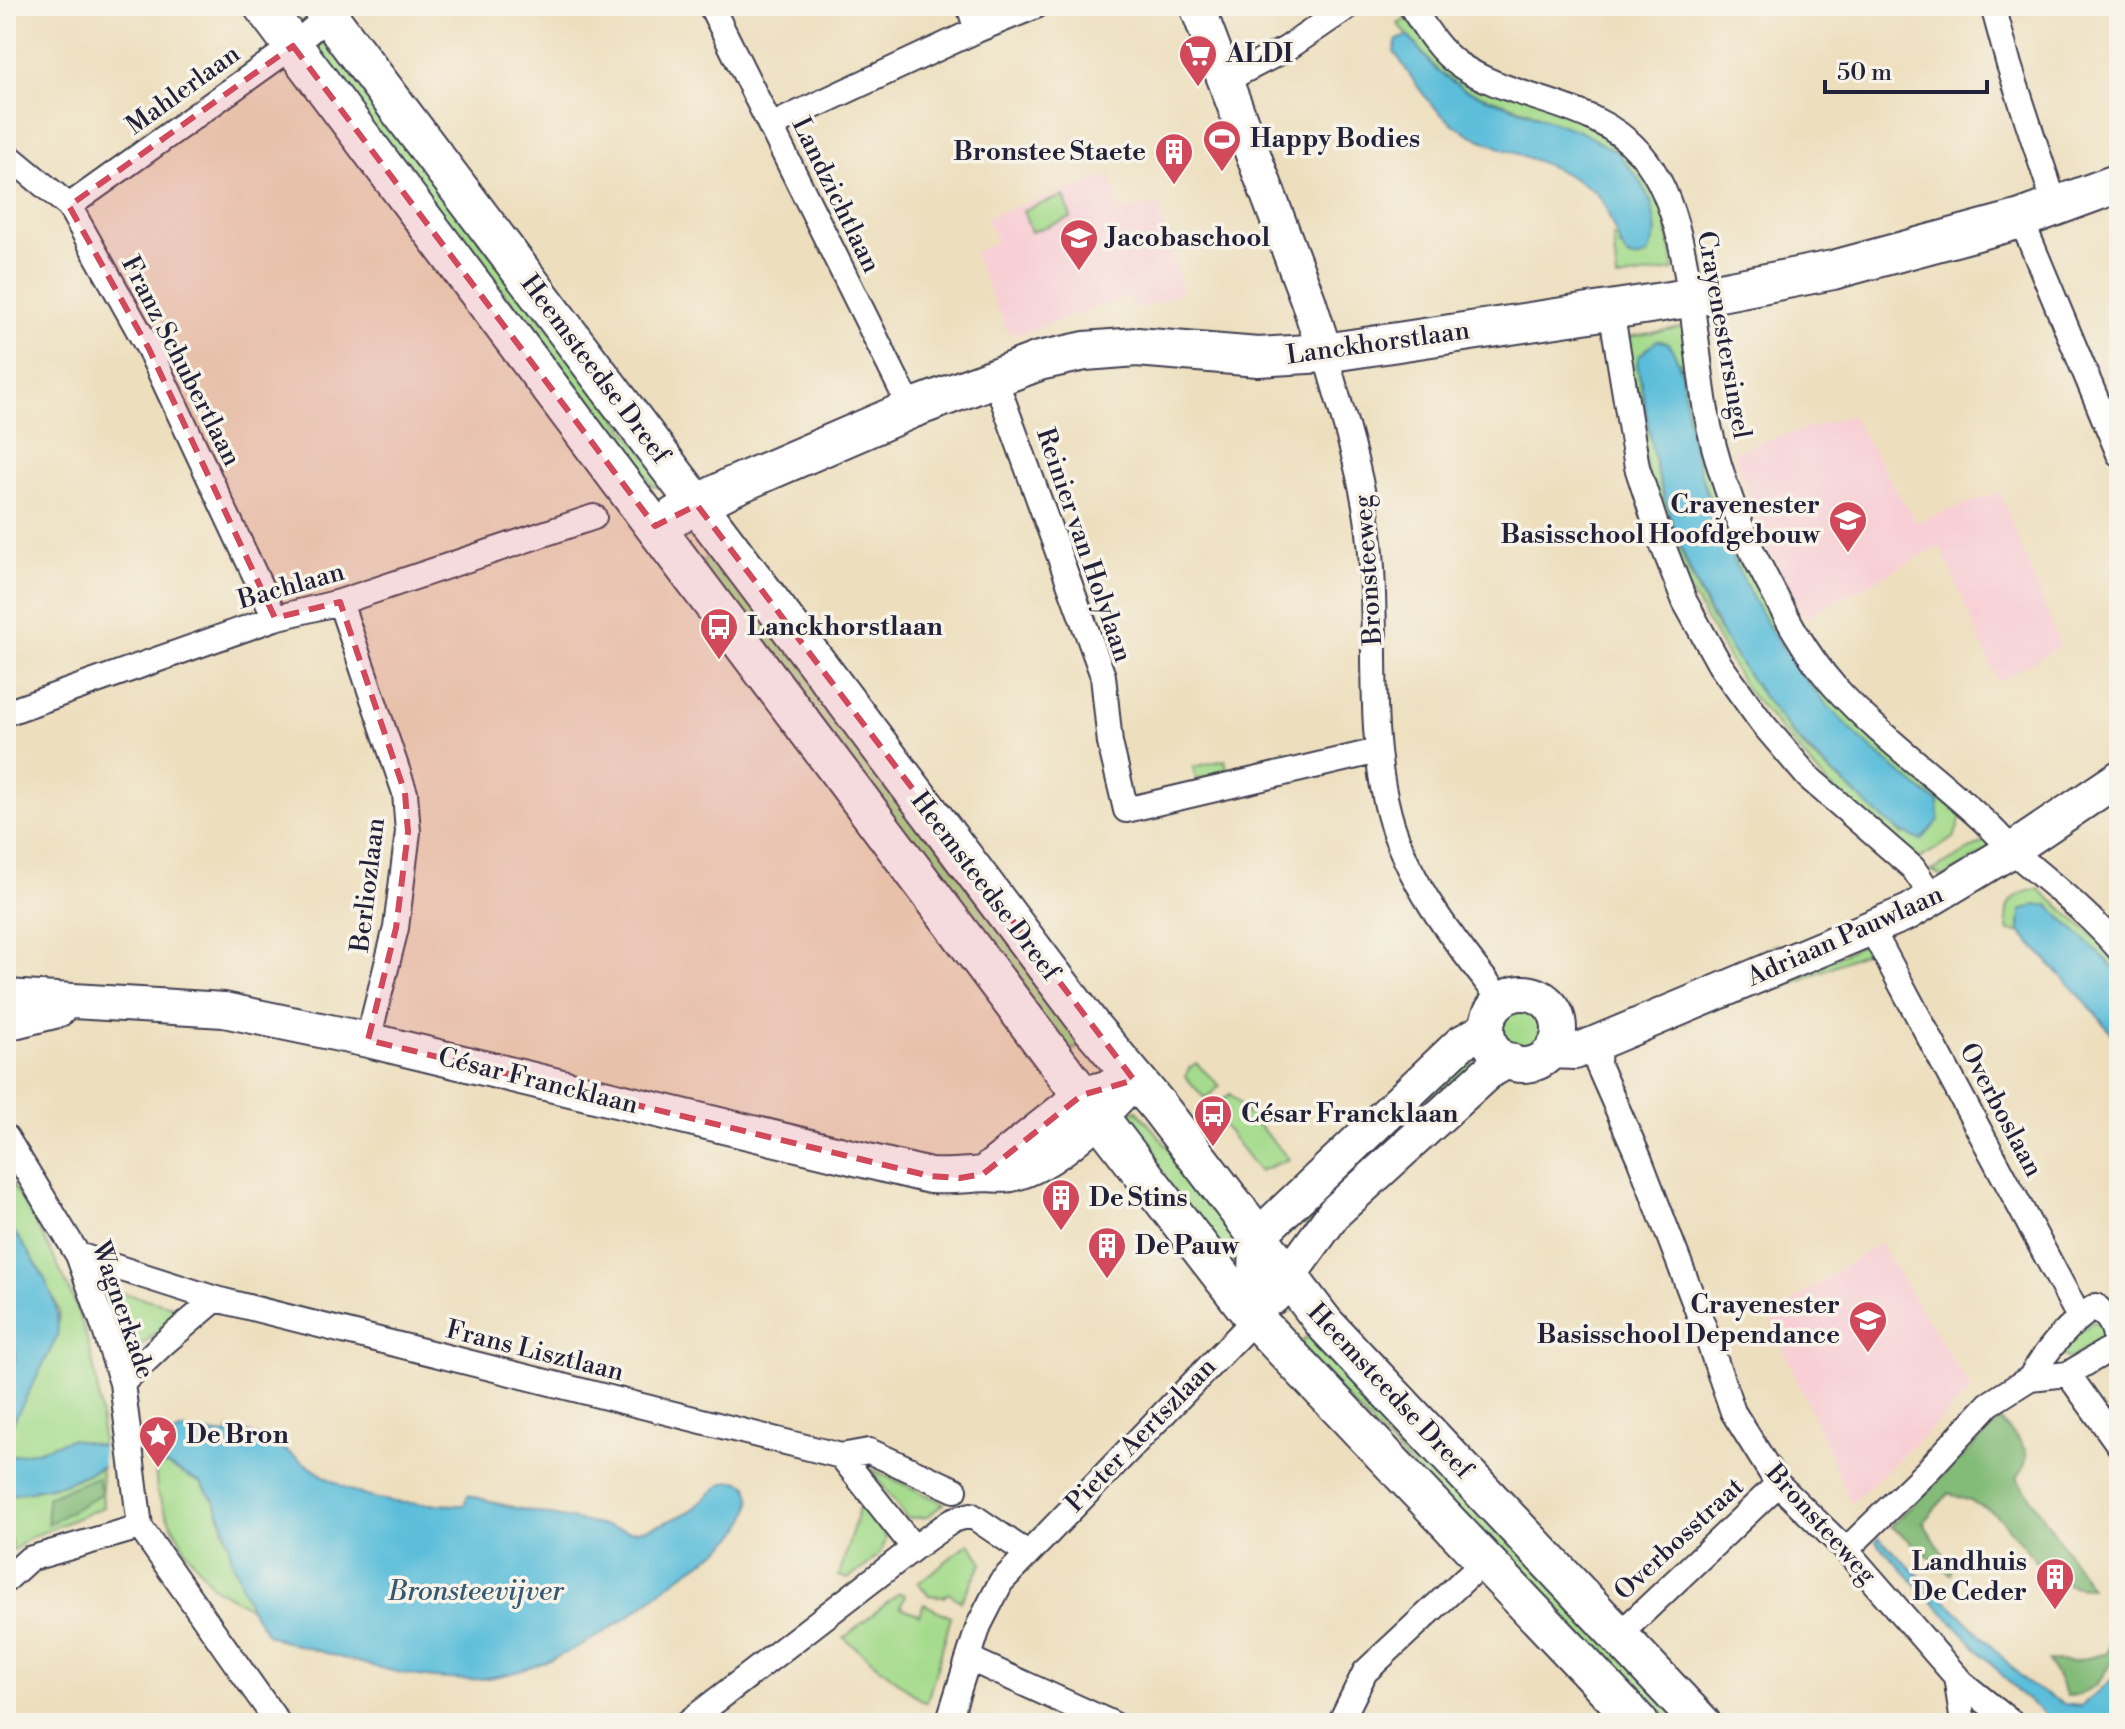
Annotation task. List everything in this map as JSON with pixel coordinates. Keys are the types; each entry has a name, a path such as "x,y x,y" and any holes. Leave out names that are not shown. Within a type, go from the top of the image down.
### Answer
{"main road":[{"name":"Heemsteedse Dreef","path":"263,6 1090,1106 1255,1319 1639,1723"},
{"name":"Heemsteedse Dreef","path":"325,11 1093,1029 1158,1106 1288,1279 1325,1324 1701,1723"},
{"name":"Lanckhorstlaan","path":"655,526 733,486 911,409 1039,361 1085,351 1137,347 1258,357 1325,353 1689,298 1833,270 2038,213 2119,183"}],"street":[{"name":"Landzichtlaan","path":"711,6 911,409"},
{"path":"969,6 977,30"},
{"path":"771,126 977,30 1036,6"},
{"name":"Bronsteeweg","path":"1197,6 1325,353 1360,473 1370,542 1378,751 1389,815 1412,875 1453,939 1494,1014"},
{"path":"1226,80 1286,49 1349,6"},
{"name":"Crayenestersingel","path":"1411,6 1431,36 1456,63 1488,80 1579,111 1616,132 1641,154 1658,178 1673,211 1706,414 1731,497 1754,554 1795,632 1832,684 1877,731 2103,931 2119,949"},
{"path":"1993,6 2009,65 2038,213 2119,454"},
{"name":"Mahlerlaan","path":"69,206 293,46 325,11"},
{"name":"Franz Schubertlaan","path":"6,154 69,206 149,349 275,618"},
{"path":"1611,309 1637,467 1660,538 1685,602 1699,628 1728,677 1808,777 1913,868 1934,899"},
{"name":"Reinier van Holylaan","path":"994,376 1103,676 1110,743 1126,810 1378,751"},
{"name":"Bachlaan","path":"7,709 275,618 340,602 594,517"},
{"name":"Berliozlaan","path":"340,602 405,793 408,832 396,928 368,1040"},
{"name":"Adriaan Pauwlaan","path":"1555,1038 1575,1052 1872,930 1934,899 2119,778"},
{"name":"Overboslaan","path":"1872,930 2079,1317"},
{"path":"1255,1319 1257,1237 1461,1043 1494,1014 1519,993 1538,996 1551,1007 1555,1038 1533,1064 1520,1065 1494,1053 1494,1014"},
{"name":"César Francklaan","path":"6,997 224,1010 368,1040 930,1176 960,1178 1011,1174 1042,1160 1066,1145 1090,1106 1134,1080"},
{"name":"César Francklaan","path":"6,1023 90,1002"},
{"name":"Bronsteeweg","path":"1599,1041 1598,1065 1639,1158 1733,1412 1778,1484 1846,1550 1956,1676 2012,1723"},
{"name":"Pieter Aertszlaan","path":"948,1723 979,1625 1001,1582 1255,1319 1288,1279 1335,1212 1488,1072 1509,1060"},
{"name":"Wagnerkade","path":"6,1137 78,1255 122,1383 140,1527"},
{"name":"Frans Lisztlaan","path":"78,1255 216,1299 841,1456 869,1451 955,1490"},
{"path":"122,1383 216,1299"},
{"path":"1846,1550 1928,1470 1989,1404 2030,1378 2068,1374 2115,1346 2116,1333 2108,1317 2096,1306 2079,1317 2045,1352 2030,1378"},
{"path":"2068,1374 2119,1445"},
{"path":"841,1456 914,1548"},
{"name":"Overbosstraat","path":"1619,1635 1778,1484"},
{"path":"687,1723 953,1520 971,1515 1027,1553"},
{"path":"6,1580 29,1559 140,1527 278,1723"},
{"path":"1340,1723 1365,1672 1484,1561"},
{"path":"970,1659 1111,1723"},
{"path":"1956,1676 1963,1723"}],"highlighted area":[{"path":"293,46 655,526 697,505 1134,1080 1082,1095 983,1174 960,1178 930,1176 368,1040 396,928 408,832 405,793 340,602 275,618 149,349 69,206"}],"shaded area":[{"name":"Jacobaschool","path":"1110,176 1120,213 1157,203 1183,292 1136,311 1130,296 1021,334 1007,332 973,252 997,242 986,217"},
{"name":"Crayenester Basisschool Hoofdgebouw","path":"1851,415 1916,522 2000,492 2060,646 1998,682 1940,546 1805,618 1773,562 1732,451"},
{"name":"Crayenester Basisschool Dependance","path":"1879,1243 1972,1390 1851,1504 1770,1317"}],"green space":[{"path":"1408,18 1417,31 1585,122 1627,151 1652,184 1666,217 1674,270 1617,279 1613,236 1618,236 1620,247 1652,205 1641,182 1617,152 1528,111 1465,90 1438,71 1398,24"},
{"path":"327,41 666,482 654,487 477,258 458,247 315,52 319,45"},
{"path":"1064,196 1071,218 1031,232 1023,210"},
{"path":"1687,326 1701,423 1787,632 1962,814 1954,838 1919,859 1828,785 1745,688 1686,584 1649,481 1624,338","holes":["1680,362 1688,423 1707,494 1735,566 1771,633 1814,693 1842,724 1938,802 1903,835 1814,758 1790,732 1712,620 1688,570 1657,472 1637,363"]},
{"path":"717,551 1089,1046 1064,1051 697,565"},
{"path":"1225,760 1228,772 1196,779 1193,767"},
{"path":"1989,839 1990,849 1944,877 1932,871"},
{"path":"2039,889 2102,943 2119,963 2119,972 2048,905 2020,922 2020,932 2009,931 2007,913 2011,901 2022,893"},
{"path":"1865,943 1876,948 1782,988 1781,984"},
{"path":"1778,944 1781,952 1723,976 1720,968"},
{"path":"1522,1007 1538,1013 1544,1029 1538,1045 1522,1051 1506,1045 1500,1029 1506,1013"},
{"path":"1461,1053 1477,1069 1380,1152 1373,1144"},
{"path":"1196,1063 1220,1086 1205,1099 1186,1077 1189,1068"},
{"path":"1230,1094 1289,1159 1259,1171 1211,1109"},
{"path":"1137,1110 1250,1247 1244,1260 1233,1264 1118,1123 1125,1114"},
{"path":"1368,1149 1375,1157 1308,1229 1300,1215"},
{"path":"6,1173 60,1270 86,1334 100,1406 102,1446 71,1439 37,1451 6,1457 6,1436 57,1337 59,1312 37,1266 6,1220"},
{"path":"118,1294 172,1306 176,1310 174,1316 136,1351 132,1348 117,1298"},
{"path":"2093,1321 2102,1326 2105,1338 2069,1359 2062,1355 2062,1349"},
{"path":"1311,1333 1688,1723 1655,1723 1297,1346"},
{"path":"2000,1420 2024,1447 2026,1460 2017,1477 2091,1588 2060,1581 2037,1562 1995,1514 1949,1493 1923,1522 1952,1568 1950,1574 1891,1526"},
{"path":"155,1465 167,1465 201,1483 215,1502 250,1608 213,1587 188,1554 157,1492"},
{"path":"101,1468 103,1507 29,1538 13,1551 6,1524 6,1496 64,1484"},
{"path":"869,1468 944,1503 927,1517 907,1518"},
{"path":"97,1477 102,1493 48,1524 47,1497"},
{"path":"859,1508 865,1508 886,1537 877,1556 848,1579 839,1576"},
{"path":"969,1543 983,1562 961,1601 948,1593 944,1597 929,1595 918,1583"},
{"path":"899,1593 905,1595 900,1607 919,1615 924,1604 951,1617 927,1702 844,1638"},
{"path":"2113,1614 2119,1618 2119,1652 2096,1685 2078,1695 2067,1696 2048,1661 2072,1662 2107,1653"}],"water":[{"path":"1408,36 1436,70 1465,90 1581,132 1617,152 1641,182 1652,205 1656,232 1648,255 1635,258 1625,253 1606,208 1591,189 1549,166 1467,133 1443,116 1420,90 1394,51 1397,40"},
{"path":"1657,340 1668,343 1678,362 1703,482 1752,597 1794,665 1818,695 1872,750 1938,802 1939,820 1922,840 1900,831 1881,817 1811,752 1780,718 1752,681 1705,602 1670,516 1651,444 1637,363 1639,356"},
{"path":"2036,905 2048,905 2119,972 2119,1042 2020,932 2021,911"},
{"path":"6,1220 43,1275 58,1321 57,1337 6,1436 6,1380 15,1358 12,1330 6,1317"},
{"name":"Bronsteevijver","path":"229,1429 262,1439 353,1491 383,1500 464,1505 468,1495 630,1531 669,1521 697,1506 717,1488 731,1481 748,1486 750,1504 743,1526 733,1538 607,1630 535,1666 497,1676 453,1679 379,1668 267,1634 250,1608 215,1502 201,1483 167,1465 103,1466 64,1484 6,1496 6,1457 37,1451 71,1439 102,1446 154,1444 182,1430 228,1435"},
{"path":"1879,1538 2028,1684 2064,1704 2081,1706 2119,1673 2119,1723 2056,1723 2021,1695 1876,1542"}],"pier":[{"path":"154,1439 155,1469 103,1471 102,1442"}],"place":[{"name":"ALDI","path":"1198,88"},
{"name":"Happy Bodies","path":"1222,173"},
{"name":"Bronstee Staete","path":"1174,186"},
{"name":"Jacobaschool","path":"1079,272"},
{"name":"Crayenester Basisschool Hoofdgebouw","path":"1848,554"},
{"name":"Lanckhorstlaan","path":"719,661"},
{"name":"César Francklaan","path":"1213,1148"},
{"name":"De Stins","path":"1061,1232"},
{"name":"De Pauw","path":"1107,1280"},
{"name":"Crayenester Basisschool Dependance","path":"1868,1354"},
{"name":"De Bron","path":"158,1469"},
{"name":"Landhuis De Ceder","path":"2055,1611"}]}
